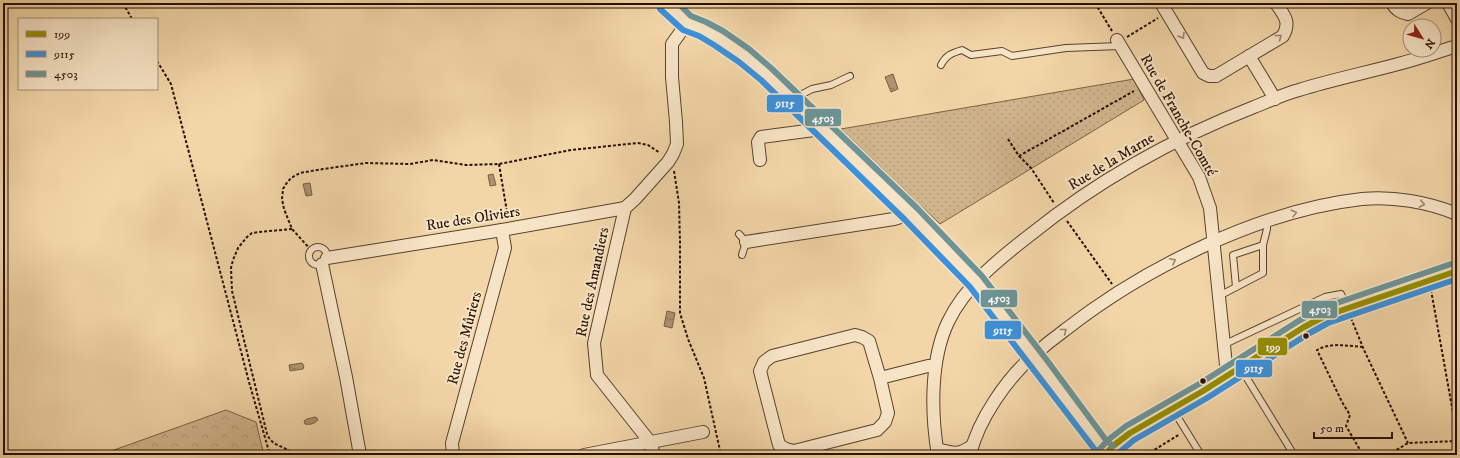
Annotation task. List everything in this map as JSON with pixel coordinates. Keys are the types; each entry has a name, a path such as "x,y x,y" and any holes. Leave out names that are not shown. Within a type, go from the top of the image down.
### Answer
{"street":[{"path":"666,3 687,23 718,38 766,74 911,214 976,282 1033,355 1106,454 1113,446 1130,433 1304,327 1325,316 1457,270"},
{"path":"1164,8 1203,73 1209,76 1216,76 1282,36 1286,30 1288,22 1276,3"},
{"path":"1392,3 1401,13 1408,14 1427,3"},
{"path":"1448,3 1457,19"},
{"path":"625,208 635,200 666,159 673,154 677,144 672,77 672,44 687,23"},
{"name":"Rue de Franche-Comté","path":"1119,43 1199,177 1206,195 1210,208 1227,375"},
{"name":"Rue de la Marne","path":"938,453 934,429 935,366 948,322 976,282 1020,242 1060,211 1129,166 1224,119 1298,90 1398,64 1457,46"},
{"path":"1249,56 1275,99"},
{"path":"760,160 758,142 762,137 814,130 821,126"},
{"path":"938,453 966,452 992,404 1012,378 1033,355 1091,309 1117,292 1177,259 1213,242 1286,215 1327,205 1363,199 1392,199 1424,204 1457,214"},
{"name":"Rue des Oliviers","path":"324,261 625,208"},
{"name":"Rue des Amandiers","path":"625,208 594,343 597,369 598,375 650,442 654,455"},
{"path":"742,238 894,219 911,214"},
{"name":"Rue des Mûriers","path":"453,455 452,444 505,248 506,230"},
{"path":"324,261 360,455"},
{"path":"855,335 862,336 869,341 880,378 888,413 885,422 877,430 794,451 784,452 779,445 760,371 764,362 772,356 855,335"},
{"path":"880,378 928,366 935,366"},
{"path":"584,455 703,432"}],"lane":[{"path":"941,65 945,57 953,52 962,50 971,55 1002,51 1012,56 1066,48 1119,43"},
{"path":"792,99 812,89 831,85 850,76"},
{"path":"1218,296 1263,273 1263,245 1267,222"},
{"path":"742,238 742,255"},
{"path":"1236,287 1234,255 1263,245"},
{"path":"317,247 322,248 326,252 324,261 316,264 311,260 310,255 312,250 317,247"},
{"path":"1224,345 1292,311 1325,297 1341,294 1347,308"},
{"path":"1240,367 1294,455"},
{"path":"1172,408 1202,455"}],"path":[{"path":"123,3 131,18"},
{"path":"1095,3 1119,43 1164,8"},
{"path":"158,63 171,84 247,374 270,455"},
{"path":"1019,156 1144,85"},
{"path":"1008,139 1019,156 1031,168 1117,292"},
{"path":"312,250 292,229 284,209 282,199 283,189 291,178 300,173 366,163 410,164 433,160 466,165 498,164 563,151 638,143 643,143 652,147 666,159 674,172 679,203 680,313 688,339 704,378 721,455"},
{"path":"498,164 506,230"},
{"path":"292,229 252,233 238,248 231,268 232,291 267,434 272,442 291,451 295,455"},
{"path":"1429,280 1457,435"},
{"path":"1347,308 1362,347 1408,443"},
{"path":"1362,347 1334,344 1317,350 1342,402 1350,415 1346,426 1363,455"},
{"path":"1146,455 1180,434"},
{"path":"1388,455 1408,443 1457,441"}],"green space":[{"path":"1134,79 1144,100 940,224 841,129"},
{"path":"226,410 256,422 263,451 250,455 100,455"}],"water":[{"path":"893,74 898,89 891,92 885,77"},
{"path":"493,174 496,185 490,186 488,175"},
{"path":"310,183 312,195 306,196 303,184"},
{"path":"667,311 675,313 672,328 664,326"},
{"path":"302,363 304,366 303,369 290,371 289,365"},
{"path":"315,417 318,420 310,424 305,424 304,421"}],"transit line":[{"name":"4503","path":"678,3 691,16 723,31 749,49 771,68 917,208 982,276 1106,440 1113,446"},
{"name":"9115","path":"660,9 683,30 699,36 714,45 739,62 761,80 905,220 970,287 1099,455"},
{"name":"4503","path":"1099,450 1108,440 1126,426 1199,384 1300,320 1322,308 1454,263"},
{"name":"199","path":"1105,455 1113,446 1130,433 1203,391 1304,327 1325,316 1457,271"},
{"name":"9115","path":"1116,455 1134,440 1207,398 1328,323 1457,279"}]}
